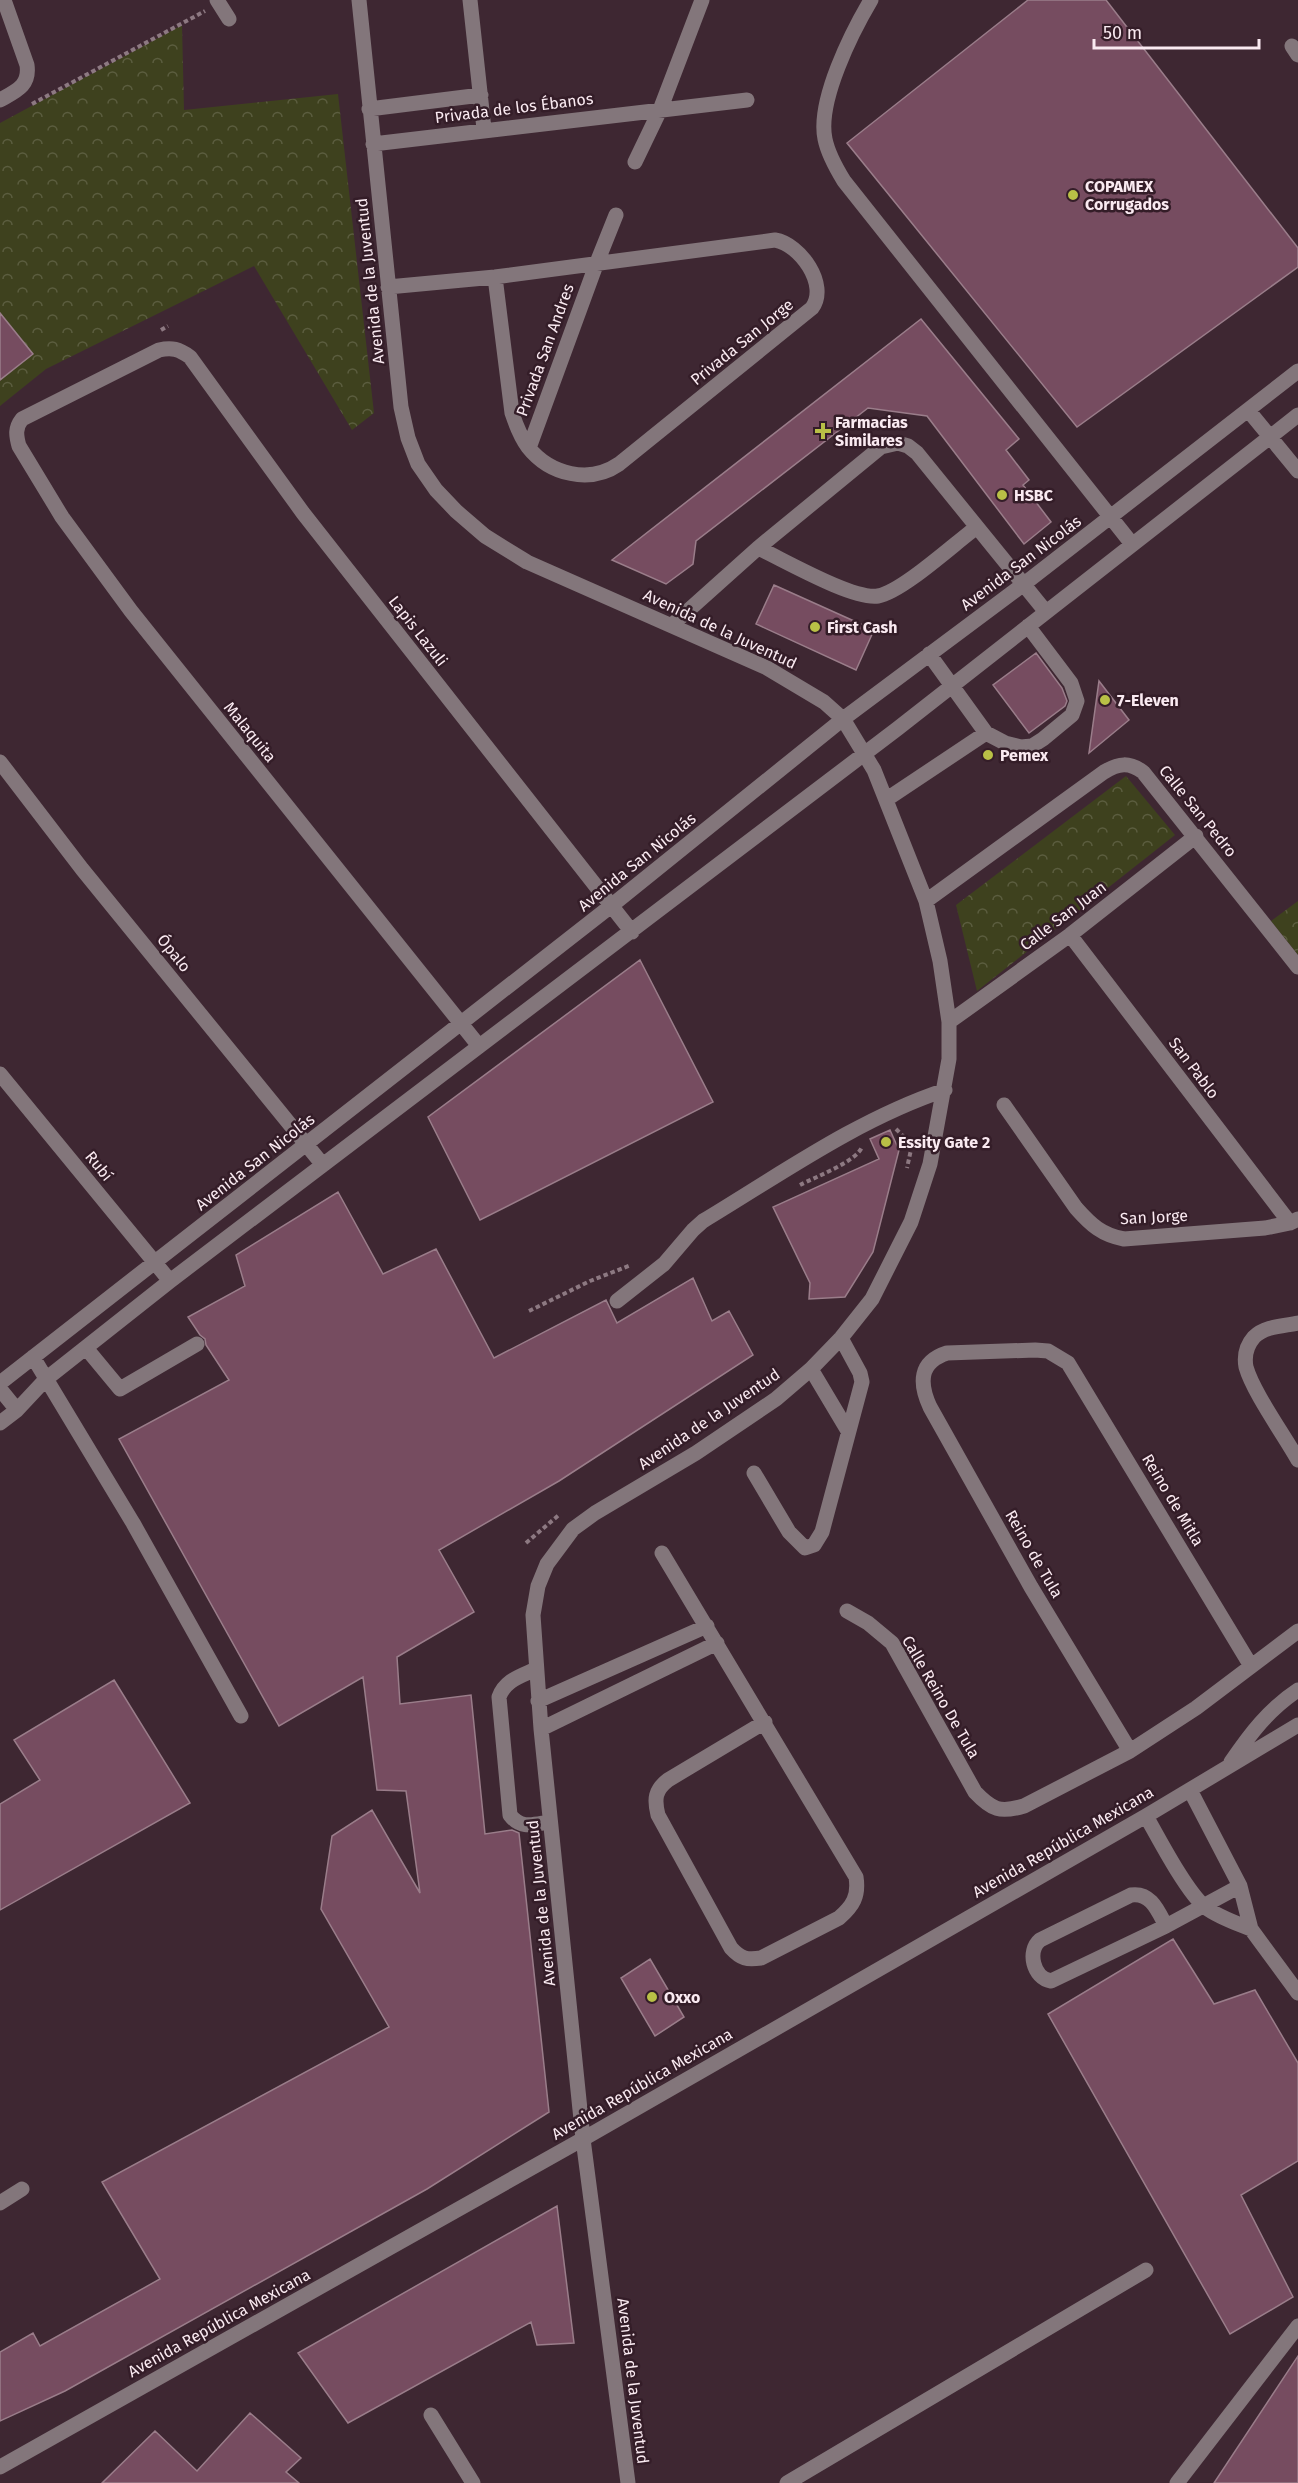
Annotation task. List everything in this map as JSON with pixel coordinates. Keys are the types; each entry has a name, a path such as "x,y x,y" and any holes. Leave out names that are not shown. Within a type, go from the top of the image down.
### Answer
{"street":[{"path":"0,100 20,89 26,82 28,74 27,65 4,0"},
{"name":"Avenida de la Juventud","path":"359,0 401,407 408,438 418,464 436,490 485,536 527,562 767,668 824,702 843,719 865,754 887,799 926,901 940,961 949,1022 949,1059 945,1090 930,1164 911,1222 872,1299 841,1338 812,1369 776,1399 705,1447 595,1513 573,1529 547,1564 538,1586 533,1615 540,1729 584,2139 628,2483"},
{"path":"470,0 484,129"},
{"path":"635,162 660,110 702,0"},
{"path":"871,0 856,25 837,67 827,105 824,138 831,160 844,181 1132,544"},
{"path":"218,2 230,19"},
{"name":"Privada de los Ébanos","path":"369,108 481,95"},
{"name":"Privada de los Ébanos","path":"373,144 484,129 747,100"},
{"path":"596,265 616,215"},
{"name":"Privada San Jorge","path":"388,287 495,278 775,240 786,242 802,255 818,288 818,296 812,308 803,316 607,472 596,476 583,476 556,469 529,448 519,432 512,413 495,278"},
{"name":"Privada San Andres","path":"529,448 596,265"},
{"name":"Lapis Lazuli","path":"17,426 30,412 159,350 170,348 180,350 190,357 303,513 632,932"},
{"name":"Avenida San Nicolás","path":"0,1383 611,906 843,719 1024,584 1298,371"},
{"path":"1248,410 1298,471"},
{"path":"0,1423 17,1410 46,1379 170,1281 865,754 1298,415"},
{"name":"Malaquita","path":"17,426 16,435 19,446 62,517 131,611 479,1046"},
{"path":"672,625 758,548 881,447 890,444 908,446 917,453 1046,612"},
{"path":"758,548 852,592 879,596 906,581 977,527"},
{"path":"929,654 986,733 1005,743 1021,747 1032,746 1060,727 1076,709 1075,692 1071,683 1028,626"},
{"path":"887,799 986,733"},
{"name":"Ópalo","path":"0,762 82,869 323,1164"},
{"name":"Calle San Pedro","path":"926,901 1104,772 1124,764 1134,765 1143,772 1196,836 1298,967"},
{"name":"Calle San Juan","path":"949,1022 1070,935 1196,836"},
{"name":"San Pablo","path":"1070,935 1294,1221"},
{"name":"Rubí","path":"0,1074 170,1281"},
{"path":"617,1301 664,1264 703,1221 850,1132 915,1101 945,1090"},
{"name":"San Jorge","path":"1004,1105 1076,1208 1088,1222 1109,1236 1124,1239 1264,1228 1294,1221"},
{"path":"1298,1323 1267,1329 1256,1335 1245,1354 1252,1382 1298,1460"},
{"path":"754,1473 794,1539 805,1548 810,1548 822,1532 862,1382 860,1373 841,1338"},
{"path":"86,1348 120,1389 197,1344"},
{"name":"Reino de Mitla","path":"925,1370 930,1361 947,1353 1035,1350 1059,1356 1068,1363 1078,1376 1251,1666"},
{"path":"33,1358 133,1524 241,1716"},
{"path":"812,1369 848,1431"},
{"name":"Reino de Tula","path":"925,1370 922,1385 930,1407 1030,1587 1130,1751"},
{"path":"0,1389 17,1410"},
{"path":"662,1553 765,1722 856,1877 858,1889 849,1909 839,1918 768,1954 748,1960 739,1956 731,1948 658,1815 655,1794 668,1780 765,1722"},
{"name":"Calle Reino De Tula","path":"846,1611 868,1623 892,1643 975,1792 986,1803 997,1809 1009,1810 1024,1806 1130,1751"},
{"path":"538,1701 707,1626"},
{"path":"1130,1751 1196,1708 1298,1631"},
{"path":"540,1729 717,1643"},
{"path":"537,1669 505,1685 499,1697 500,1709 510,1815 517,1823 526,1826 550,1822"},
{"path":"1228,1765 1263,1719 1283,1700 1298,1690"},
{"name":"Avenida República Mexicana","path":"0,2467 584,2139 1146,1816 1298,1725"},
{"path":"1190,1790 1240,1886 1251,1929 1298,1993"},
{"path":"1146,1816 1179,1872 1204,1906 1251,1929"},
{"path":"1166,1926 1155,1905 1149,1899 1138,1894 1131,1895 1040,1940 1033,1947 1031,1955 1039,1974 1051,1981 1166,1926 1240,1886"},
{"path":"0,2203 22,2189"},
{"path":"787,2483 1146,2270"},
{"path":"1177,2483 1298,2326"},
{"path":"431,2415 473,2483"}],"path":[{"path":"31,104 218,2"},
{"path":"891,1128 898,1130 912,1145 905,1176"},
{"path":"796,1187 851,1159 860,1152 864,1143"},
{"path":"529,1311 590,1281 636,1263"},
{"path":"526,1543 567,1509"}],"green space":[{"path":"182,25 184,110 338,94 374,413 352,430 254,266 46,369 0,406 0,123"},
{"path":"1126,776 1175,835 977,991 956,905"},
{"path":"1298,901 1298,955 1271,921"}],"building":[{"name":"COPAMEX Corrugados","path":"1028,0 1106,0 1298,248 1298,267 1077,427 847,143"},
{"path":"0,313 33,354 0,380"},
{"path":"921,319 1019,439 1006,450 1029,480 1023,485 1051,522 1024,544 927,416 868,408 696,541 693,564 666,584 612,560"},
{"name":"First Cash","path":"774,585 874,630 856,670 756,624"},
{"path":"1036,653 1062,688 1067,701 1065,706 1029,733 993,685"},
{"name":"7-Eleven","path":"1099,681 1129,720 1089,753"},
{"path":"640,960 713,1102 480,1220 428,1117"},
{"path":"890,1130 899,1150 873,1252 845,1297 809,1299 810,1283 773,1207 879,1159 870,1139"},
{"path":"338,1192 383,1274 436,1249 494,1358 606,1300 617,1323 693,1278 712,1321 729,1311 753,1355 559,1481 439,1550 474,1612 397,1657 400,1704 471,1695 485,1834 512,1830 519,1833 549,2112 427,2189 65,2391 0,2421 0,2352 33,2333 40,2346 160,2279 102,2182 389,2027 321,1909 332,1836 372,1810 420,1893 406,1791 377,1790 363,1677 279,1726 119,1439 229,1380 206,1345 205,1339 188,1317 245,1286 236,1255"},
{"path":"114,1680 190,1803 0,1910 0,1804 40,1780 14,1740"},
{"path":"1173,1939 1214,2004 1255,1990 1298,2063 1298,2161 1241,2195 1293,2297 1230,2334 1048,2014"},
{"name":"Oxxo","path":"650,1959 684,2017 655,2036 621,1978"},
{"path":"557,2206 574,2343 537,2345 531,2322 348,2423 298,2353"},
{"path":"1298,2356 1298,2483 1214,2483"},
{"path":"250,2413 301,2458 286,2472 299,2483 102,2483 155,2431 197,2471"}],"place":[{"name":"COPAMEX Corrugados","path":"1073,195"},
{"name":"Farmacias Similares","path":"823,431"},
{"name":"HSBC","path":"1002,495"},
{"name":"First Cash","path":"815,627"},
{"name":"7-Eleven","path":"1105,700"},
{"name":"Pemex","path":"988,755"},
{"name":"Essity Gate 2","path":"886,1142"},
{"name":"Oxxo","path":"652,1997"}]}
